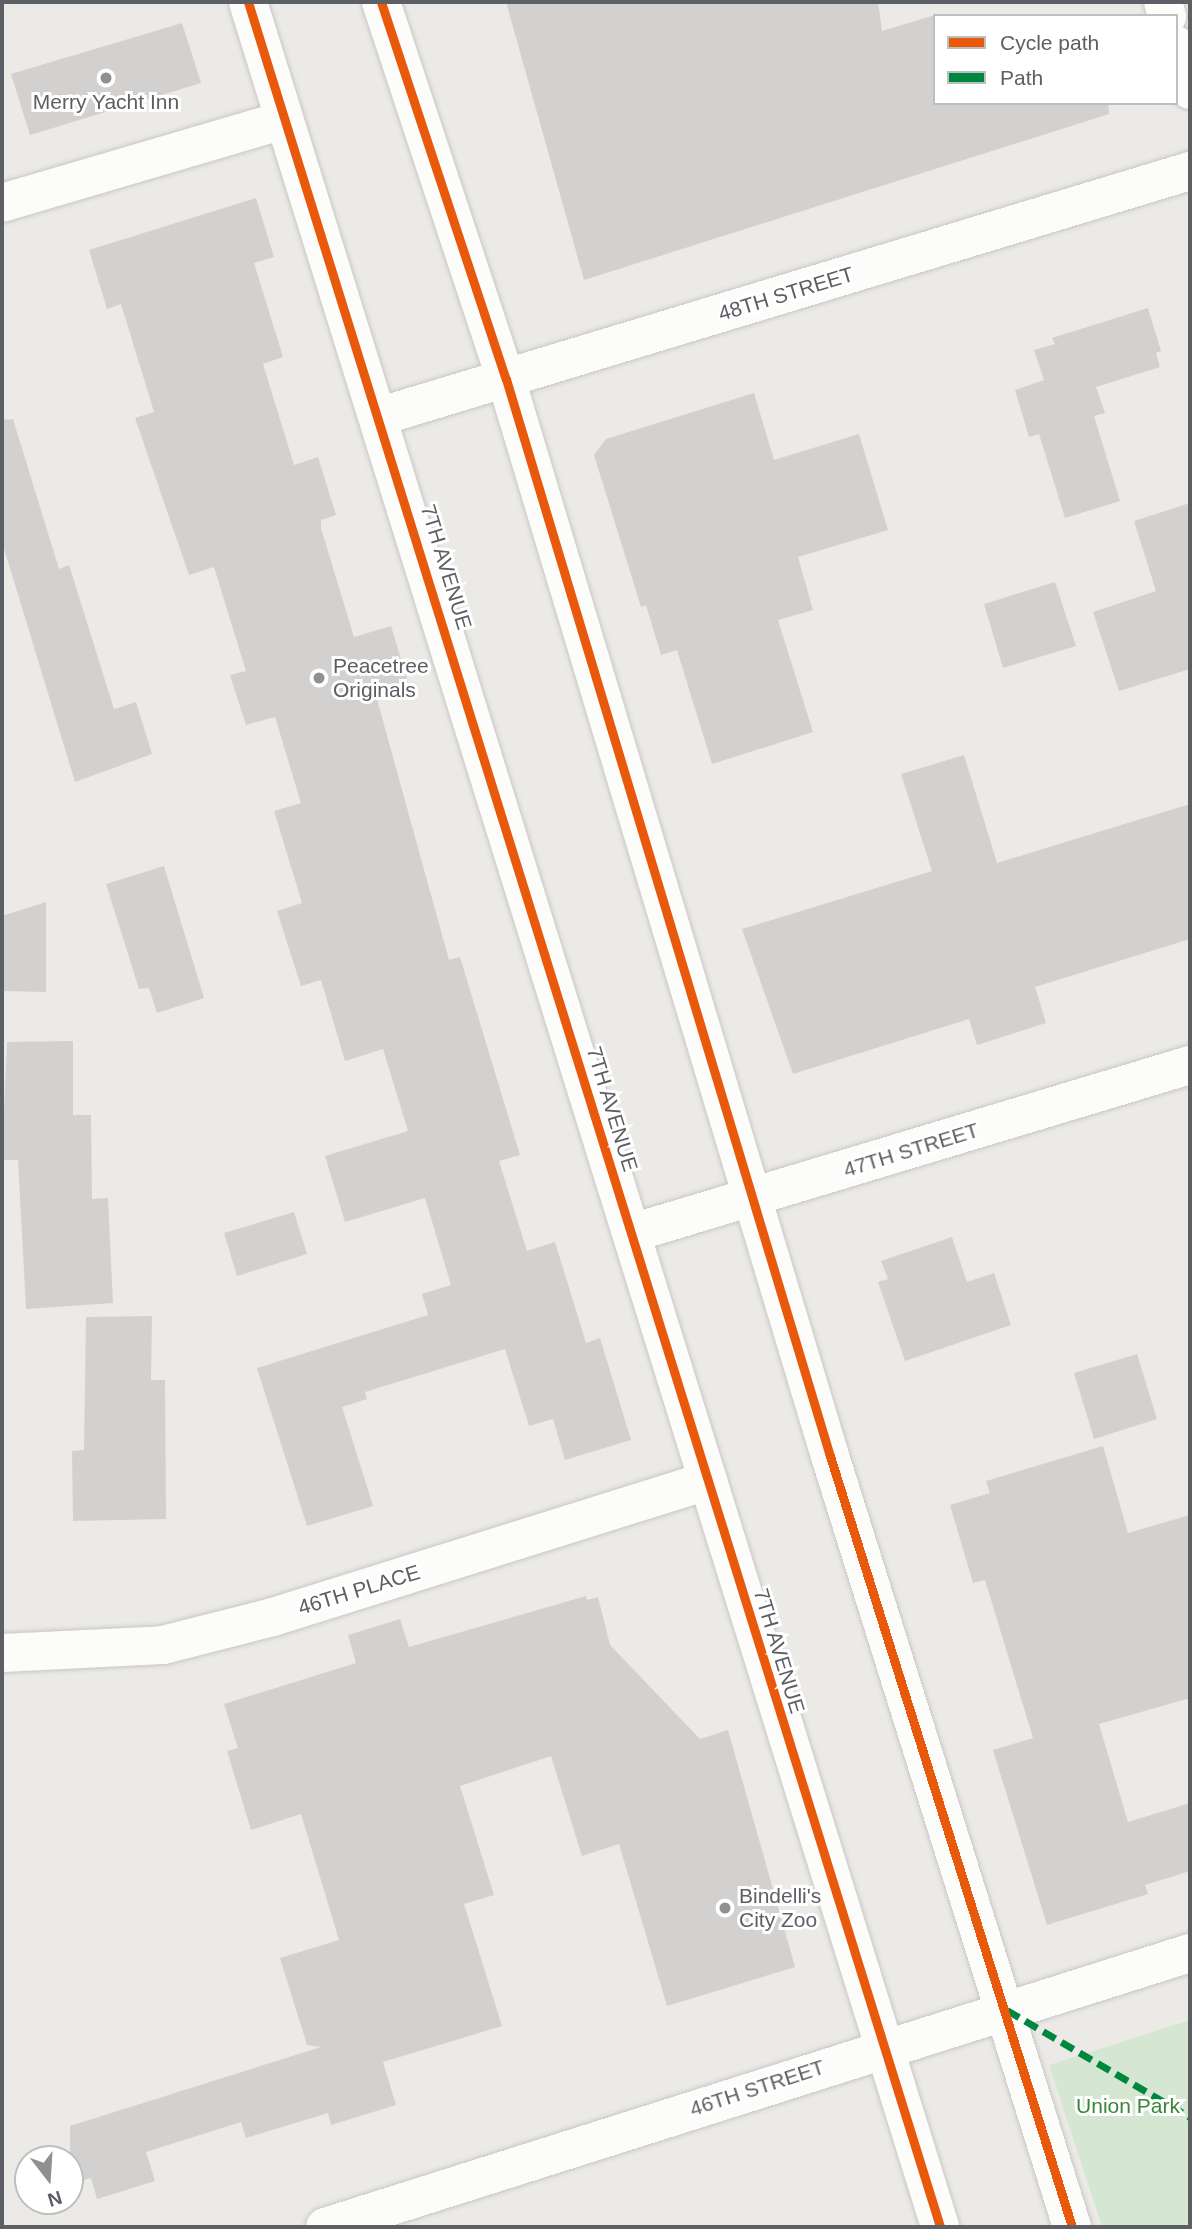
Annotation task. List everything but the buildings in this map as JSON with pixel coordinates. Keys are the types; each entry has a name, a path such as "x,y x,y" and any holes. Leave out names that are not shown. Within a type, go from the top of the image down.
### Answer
{"street":[{"name":"7TH AVENUE","path":"248,2 381,416 940,2227"},
{"path":"381,2 506,379 751,1198 1007,2010 1072,2227"},
{"path":"1178,51 1190,90"},
{"path":"2,203 284,120"},
{"name":"48TH STREET","path":"381,416 1190,171"},
{"name":"47TH STREET","path":"632,1233 1190,1065"},
{"name":"46TH PLACE","path":"2,1653 163,1645 273,1617 708,1481"},
{"name":"46TH STREET","path":"325,2227 884,2047 1190,1953"}],"green space":[{"name":"Union Park","path":"1190,2020 1190,2227 1102,2227 1049,2065"}],"marked path":[{"path":"1007,2010 1190,2117"}],"cycle path":[{"path":"248,2 940,2227"},
{"path":"381,2 506,379 830,1456 1072,2227"}],"place":[{"name":"Merry Yacht Inn","path":"106,78"},
{"name":"Peacetree Originals","path":"319,678"},
{"name":"Bindelli's City Zoo","path":"725,1908"}]}
